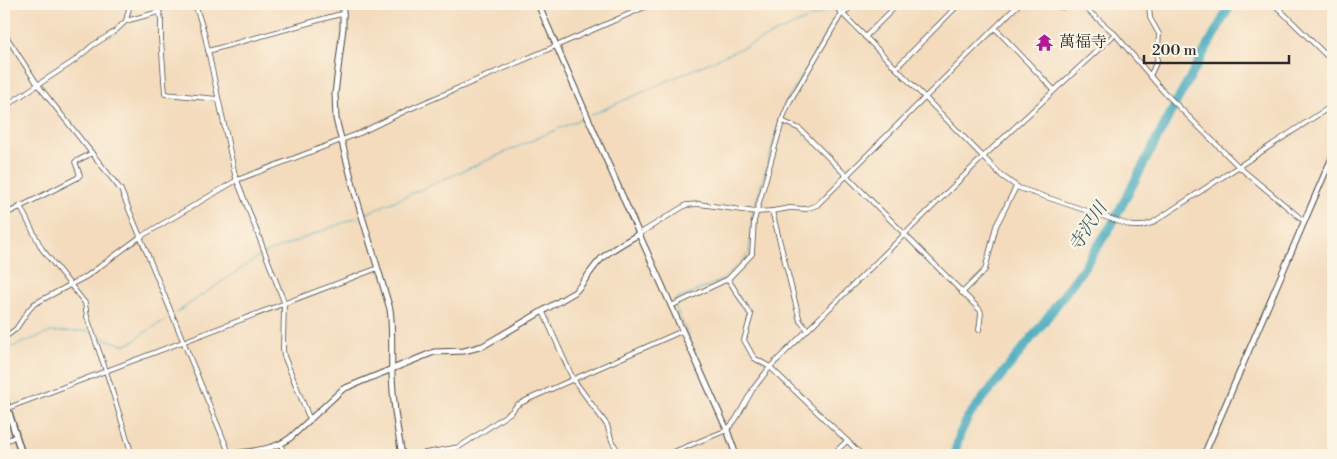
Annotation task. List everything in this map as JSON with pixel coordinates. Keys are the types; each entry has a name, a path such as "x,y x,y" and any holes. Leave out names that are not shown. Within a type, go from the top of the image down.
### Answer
{"main road":[{"path":"4,397 7,412 22,455"}],"street":[{"path":"126,22 130,4"},
{"path":"4,107 74,61 126,22 159,11 168,4"},
{"path":"195,4 204,32 237,180 284,302 283,353 310,418"},
{"path":"343,4 344,14 335,94 336,118 362,218 390,309 393,400 402,455"},
{"path":"538,4 736,455"},
{"path":"4,338 16,329 34,304 87,276 140,237 237,180 341,140 652,4"},
{"path":"833,4 1002,176 1016,187 1132,226 1152,223 1333,105"},
{"path":"671,306 728,279 752,254 756,212 782,121 790,101 843,13 854,4"},
{"path":"865,37 898,4"},
{"path":"896,68 959,4"},
{"path":"4,33 38,85 121,190 229,455 270,448 281,444 290,438 340,391 434,352 464,351 479,348 575,292 603,258 614,249 686,205 699,204 756,212 790,208 806,209 817,205 1019,4"},
{"path":"1054,4 1065,8 1073,4"},
{"path":"1078,4 1115,34 1169,97 1239,167 1304,221"},
{"path":"1149,4 1150,18 1159,34 1157,61 1150,76"},
{"path":"1274,4 1333,62"},
{"path":"159,11 165,94 218,99"},
{"path":"208,51 344,14"},
{"path":"995,28 1054,90"},
{"path":"666,455 726,430 736,419 753,389 770,367 807,329 984,156 1115,34"},
{"path":"782,121 800,129 981,312 979,330"},
{"path":"4,215 77,178 80,175 75,162 92,154"},
{"path":"1204,455 1333,156"},
{"path":"962,293 985,270 996,226 1016,187"},
{"path":"20,206 40,245 85,304 87,317 132,455"},
{"path":"772,211 799,319 807,329"},
{"path":"7,412 183,341 378,268"},
{"path":"728,279 751,315 744,340 754,358 770,367 862,455"},
{"path":"542,312 573,379 607,425 614,445 620,455"},
{"path":"414,455 459,447 511,412 517,405 682,331"},
{"path":"4,442 16,436"},
{"path":"832,455 847,441"},
{"path":"281,444 284,455"}],"waterway":[{"path":"844,9 849,4"},
{"name":"寺沢川","path":"954,455 960,434 968,417 1038,330 1082,270 1111,226 1231,4"},
{"path":"591,115 832,8 838,14 785,104 752,216 749,253 722,280 674,302"},
{"path":"365,214 583,118"},
{"path":"176,313 261,255 358,217"},
{"path":"675,306 708,383"},
{"path":"97,336 121,344 127,344 170,317"},
{"path":"4,350 51,332 88,331"}],"place":[{"name":"萬福寺","path":"1045,42"}]}
